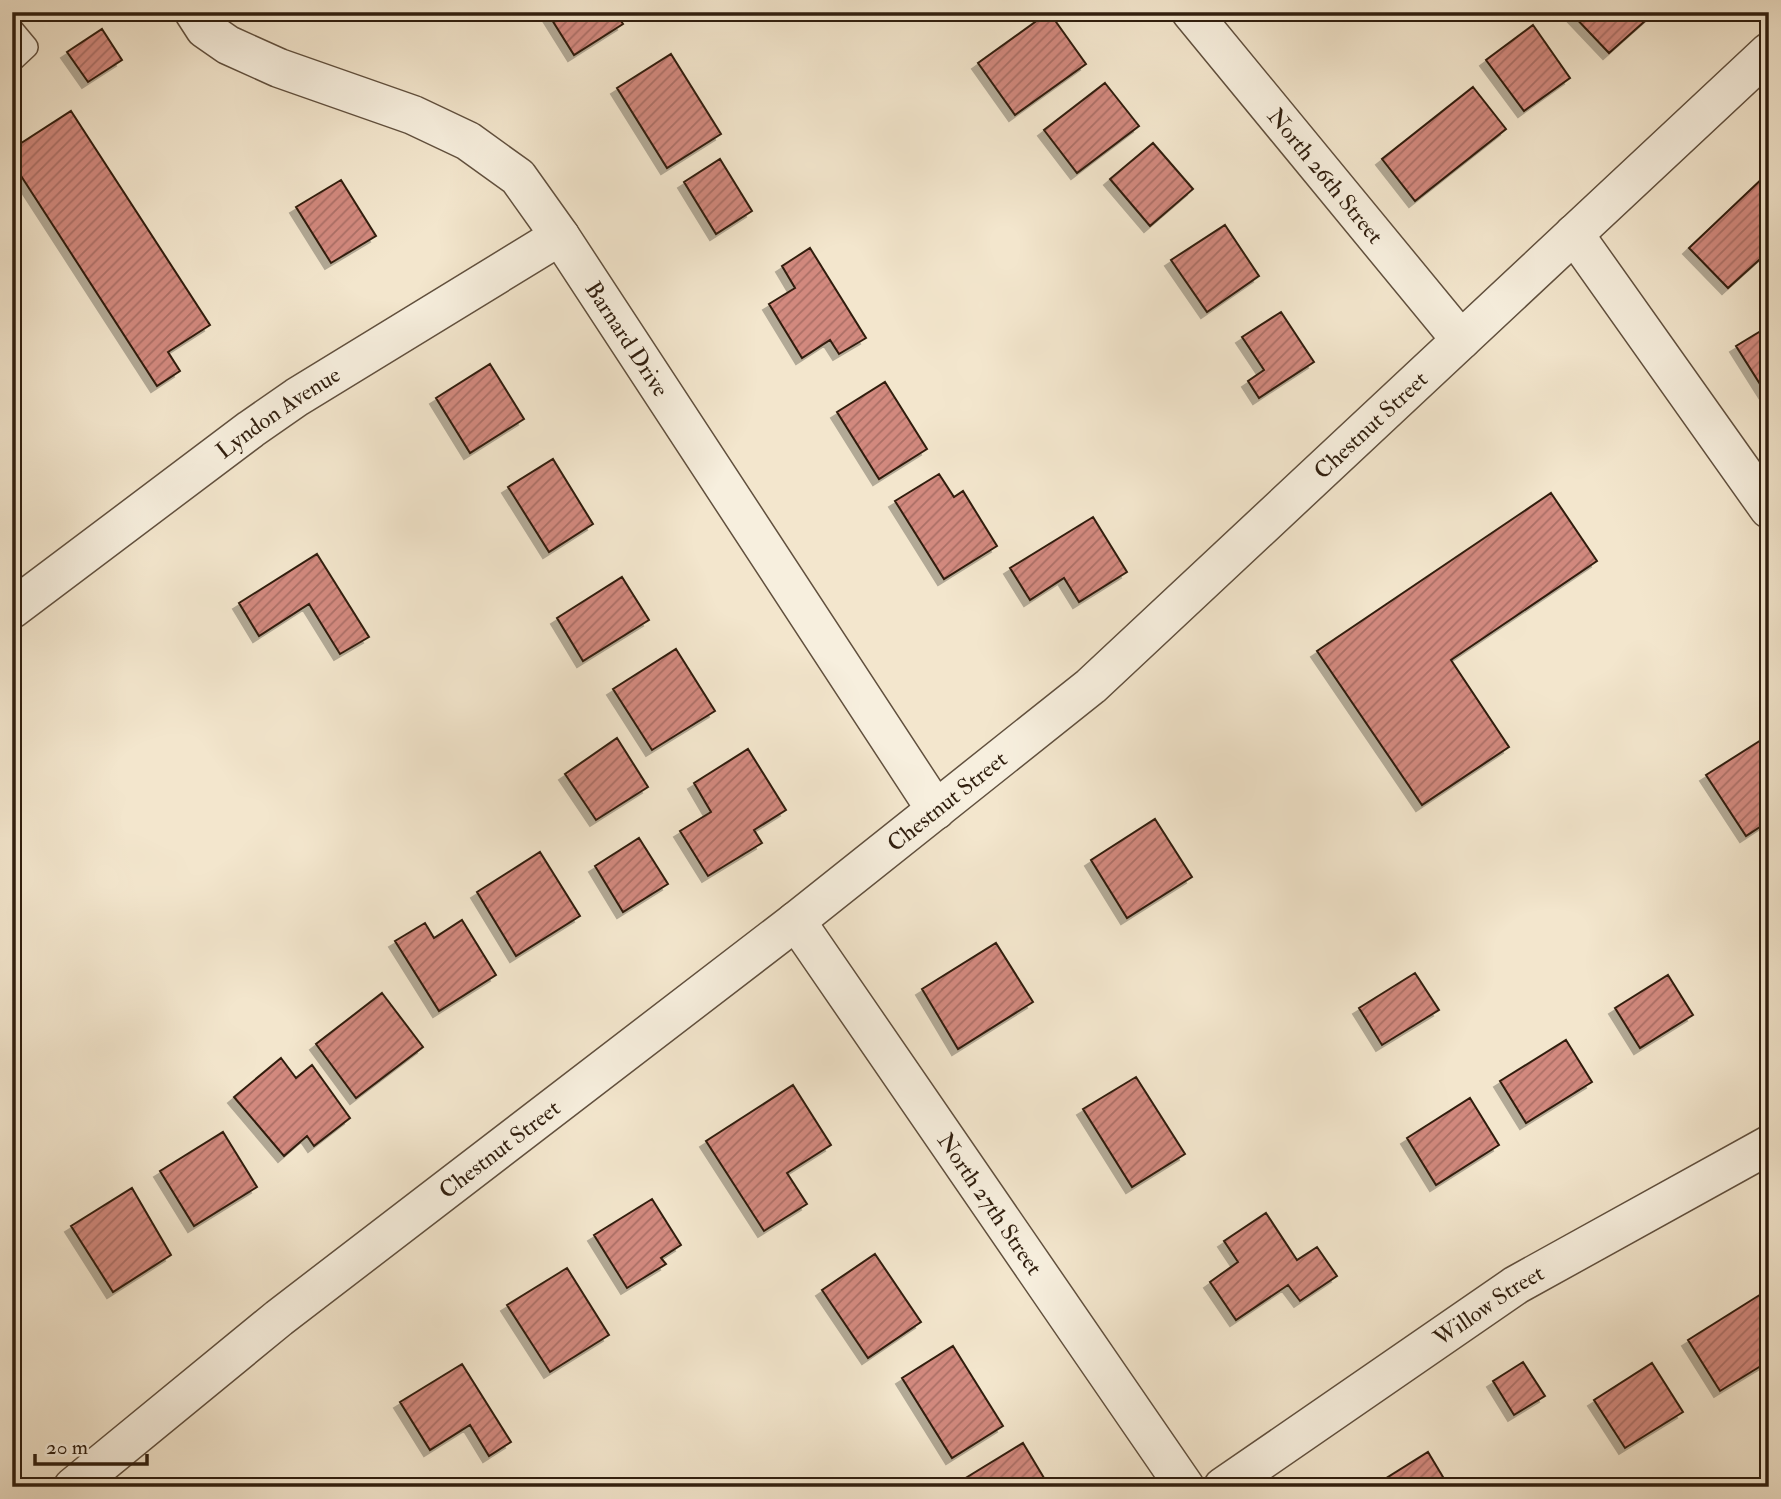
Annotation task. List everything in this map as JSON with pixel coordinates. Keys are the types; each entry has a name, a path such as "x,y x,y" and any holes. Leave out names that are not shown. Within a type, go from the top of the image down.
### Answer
{"street":[{"name":"Barnard Drive","path":"194,12 205,29 228,45 279,68 413,115 468,141 518,177 560,236 936,810"},
{"name":"North 26th Street","path":"1191,12 1461,340"},
{"name":"Chestnut Street","path":"73,1487 279,1318 796,921 1091,686 1769,52"},
{"path":"1574,234 1769,509"},
{"name":"Lyndon Avenue","path":"12,609 297,397 560,236"},
{"name":"North 27th Street","path":"796,921 1185,1487"},
{"name":"Willow Street","path":"1223,1487 1516,1285 1769,1145"}],"lane":[{"path":"12,29 27,47 12,61"}],"building":[{"path":"547,12 615,12 623,24 574,55"},
{"path":"1049,12 1086,64 1015,115 978,63"},
{"path":"1570,12 1653,12 1654,13 1609,53"},
{"path":"1533,25 1570,78 1524,111 1486,60"},
{"path":"102,29 122,60 88,82 67,52"},
{"path":"671,54 721,134 667,168 617,88"},
{"path":"1105,83 1139,126 1077,173 1044,130"},
{"path":"1473,87 1506,129 1415,201 1382,159"},
{"path":"71,111 210,325 168,352 180,371 157,386 12,162 12,149"},
{"path":"1153,143 1193,189 1150,226 1110,179"},
{"path":"720,159 752,211 716,234 684,182"},
{"path":"1769,172 1769,251 1728,288 1689,248"},
{"path":"341,180 376,236 331,263 296,207"},
{"path":"1225,225 1259,276 1207,312 1171,260"},
{"path":"810,248 866,338 839,354 830,340 802,358 769,304 795,288 782,266"},
{"path":"1281,312 1314,362 1259,398 1248,381 1264,370 1242,337"},
{"path":"1769,326 1769,389 1765,392 1736,346"},
{"path":"490,364 524,419 470,453 436,398"},
{"path":"885,382 927,449 879,479 837,412"},
{"path":"553,459 593,524 549,552 508,487"},
{"path":"939,474 954,497 963,491 997,546 944,579 895,501"},
{"path":"1551,493 1597,561 1451,660 1509,747 1422,805 1317,651"},
{"path":"1093,517 1127,572 1079,602 1064,578 1030,600 1010,568"},
{"path":"317,554 369,637 340,654 309,604 259,636 239,603"},
{"path":"622,577 649,620 583,661 557,618"},
{"path":"676,649 715,711 652,750 613,689"},
{"path":"1769,735 1769,821 1746,836 1706,775"},
{"path":"617,738 648,787 596,820 565,774"},
{"path":"748,749 786,810 754,830 762,843 708,876 680,831 711,812 694,783"},
{"path":"1155,819 1192,877 1127,918 1091,860"},
{"path":"639,838 668,884 623,912 595,866"},
{"path":"540,852 580,916 516,956 477,892"},
{"path":"462,920 496,975 439,1011 395,941 425,923 434,938"},
{"path":"996,943 1033,1002 958,1049 922,989"},
{"path":"1415,973 1439,1010 1382,1045 1359,1008"},
{"path":"1668,975 1693,1015 1640,1048 1615,1008"},
{"path":"382,993 423,1047 356,1098 316,1044"},
{"path":"1566,1040 1592,1082 1526,1123 1500,1081"},
{"path":"281,1058 296,1078 312,1065 350,1118 314,1146 307,1136 284,1156 234,1097"},
{"path":"1136,1077 1185,1154 1132,1187 1083,1109"},
{"path":"793,1085 831,1145 787,1173 807,1204 764,1231 706,1141"},
{"path":"1470,1098 1499,1145 1436,1185 1407,1138"},
{"path":"223,1132 257,1187 194,1226 160,1171"},
{"path":"132,1188 171,1255 113,1292 71,1226"},
{"path":"652,1199 681,1245 661,1258 666,1264 627,1288 594,1235"},
{"path":"1266,1213 1297,1260 1317,1247 1337,1276 1300,1301 1288,1285 1236,1320 1210,1282 1238,1262 1224,1241"},
{"path":"875,1254 921,1322 868,1358 822,1290"},
{"path":"567,1268 609,1335 550,1372 507,1305"},
{"path":"1766,1291 1769,1295 1769,1361 1720,1391 1688,1340"},
{"path":"953,1346 1003,1426 952,1458 902,1378"},
{"path":"1523,1362 1545,1396 1514,1415 1493,1381"},
{"path":"1652,1363 1683,1412 1625,1448 1594,1400"},
{"path":"462,1364 511,1442 489,1456 470,1425 430,1450 400,1402"},
{"path":"1023,1443 1047,1483 1041,1487 962,1487 959,1482"},
{"path":"1428,1452 1449,1487 1372,1487"}]}
